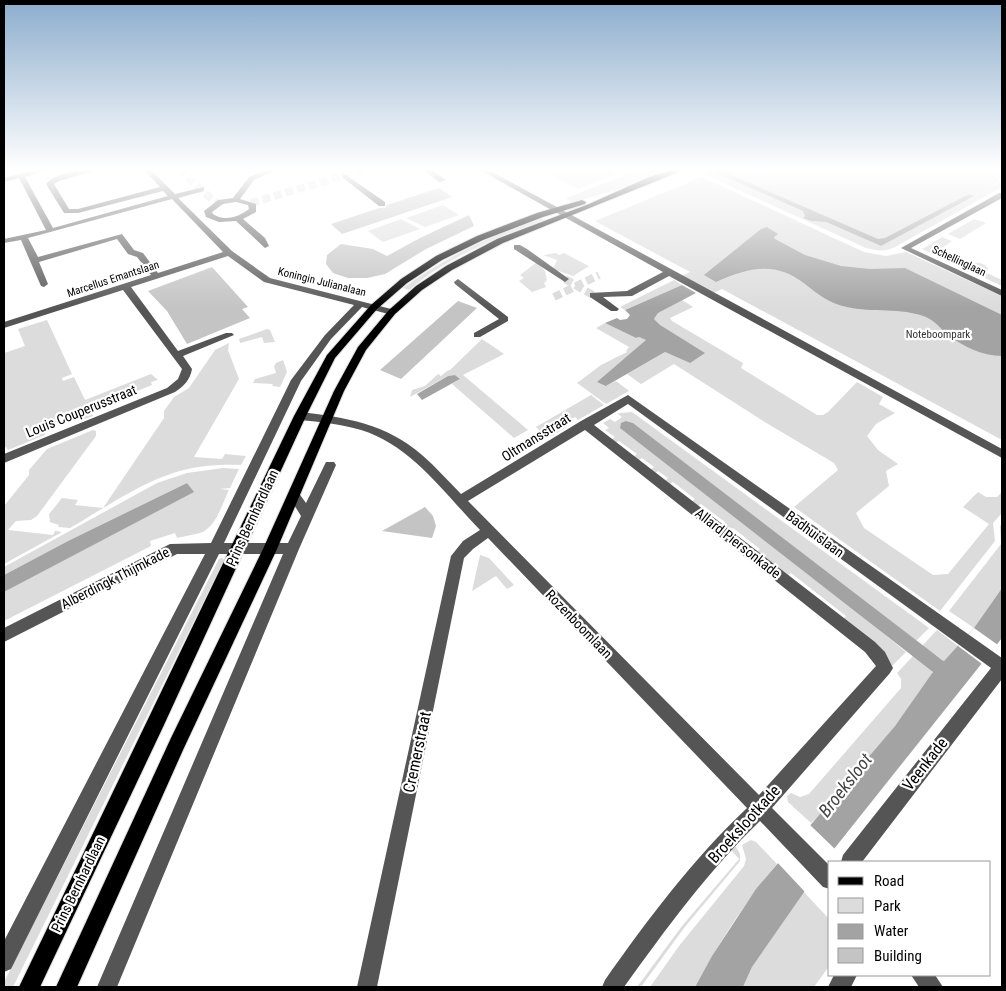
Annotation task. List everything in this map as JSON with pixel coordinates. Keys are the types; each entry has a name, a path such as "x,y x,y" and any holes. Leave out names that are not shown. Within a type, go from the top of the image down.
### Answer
{"main road":[{"name":"Prins Bernhardlaan","path":"28,987 300,416 331,357 367,305 439,258 480,238 541,215"},
{"name":"Prins Bernhardlaan","path":"66,987 177,744 270,549 342,386 362,349 392,312 433,278 500,241 566,216"}],"street":[{"path":"42,215 50,231"},
{"path":"4,242 108,215"},
{"name":"Koningin Julianalaan","path":"194,215 229,253 267,280 392,312"},
{"path":"210,215 223,220"},
{"path":"204,228 223,220 245,215"},
{"name":"Schellinglaan","path":"965,215 906,248 1002,293"},
{"path":"566,216 1002,454"},
{"path":"238,218 264,243"},
{"path":"23,236 44,284"},
{"path":"35,260 119,236 131,252 140,255 158,277"},
{"path":"518,247 538,258 549,271 565,279"},
{"name":"Marcellus Emantslaan","path":"4,325 229,253"},
{"path":"614,309 593,295 629,294 669,272"},
{"path":"458,282 505,319 477,335"},
{"path":"126,287 176,355 229,335"},
{"name":"Prins Bernhardlaan","path":"4,962 215,548 296,380 328,336 367,305"},
{"name":"Louis Couperusstraat","path":"4,459 170,390 182,382 186,375 187,369 176,355"},
{"name":"Oltmansstraat","path":"459,500 628,399"},
{"name":"Badhuislaan","path":"628,399 1002,667"},
{"name":"Rozenboomlaan","path":"300,416 349,422 368,427 402,444 828,878"},
{"name":"Allard Piersonkade","path":"585,424 870,647 880,657 885,668"},
{"path":"107,987 292,549 330,465"},
{"name":"Prins Bernhardlaan","path":"294,495 308,515"},
{"name":"Cremerstraat","path":"367,987 458,556 468,545 488,531"},
{"name":"Alberdingk Thijmkade","path":"4,635 175,548 292,549"},
{"name":"Veenkade","path":"851,861 1002,667"},
{"name":"Broekslootkade","path":"612,987 664,914 733,834 759,808 885,668"},
{"path":"838,987 846,976"},
{"path":"922,976 933,987"}],"green space":[{"path":"414,215 458,215 425,227 406,218"},
{"name":"Noteboompark","path":"609,215 785,215 864,252 886,256 906,252 1002,296 1002,440 722,289 713,293 682,276 690,272 595,221"},
{"path":"794,215 805,215 804,218 811,221 826,222 881,246 938,215 952,215 888,250 866,248"},
{"path":"818,215 937,215 883,244"},
{"path":"540,217 544,220 474,249 440,267 409,290 403,288 436,266 469,248"},
{"path":"401,219 420,229 383,242 368,231"},
{"path":"974,219 986,223 960,239 948,234"},
{"path":"942,237 952,241 939,250 965,263 980,263 988,268 987,273 1002,280 1002,286 922,249"},
{"path":"556,253 559,255 564,253 589,266 573,276 553,269 557,260 543,255"},
{"path":"537,262 545,271 547,280 544,283 546,287 532,292 519,281 524,278 520,275"},
{"path":"674,280 682,285 625,310 620,307"},
{"path":"682,300 693,307 670,318 672,321 743,363 741,368 817,415 823,415 828,412 857,382 883,397 879,404 895,413 876,424 867,436 878,450 898,464 886,471 889,486 856,513 864,528 933,575 948,574 989,524 963,507 978,492 986,497 997,497 1002,492 1002,513 993,523 995,541 940,611 794,507 838,470 834,463 768,424 674,364 641,384 627,374 665,352 690,363 654,319 658,313"},
{"path":"47,320 72,374 62,378 63,381 74,377 85,400 151,374 158,380 151,382 152,385 90,410 93,416 79,421 76,414 43,427 45,435 8,450 6,447 4,448 4,353 25,346 18,329"},
{"path":"605,323 636,338 639,337 646,340 606,386 616,381 629,391 606,404 577,383 601,365 627,352 629,347 596,328"},
{"path":"267,329 270,330 275,342 264,343 262,337 240,343 239,339"},
{"path":"482,339 504,354 463,375 528,430 514,438 452,384 460,379 455,375 448,376 410,397 412,390 425,386 438,374 441,376 450,370"},
{"path":"229,343 228,350 239,379 194,457 222,459 225,454 246,456 241,465 206,466 160,478 133,491 70,528 58,527 59,525 50,522 49,514 62,498 78,500 75,505 103,508 164,418 164,411 174,397 189,388 215,350"},
{"path":"283,360 287,372 280,387 272,386 273,384 253,383 255,379 276,373 274,366"},
{"path":"591,395 604,405 578,420 575,417 564,424 567,427 548,438 536,427"},
{"path":"632,412 929,628 916,641 633,423 626,421 906,652 892,666 886,654 842,620 846,616 791,573 786,577 756,553 760,549 733,528 728,531 721,526 725,522 701,504 696,507 691,502 695,499 673,482 669,485 664,482 668,478 658,471 654,474 650,470 654,467 642,458 638,461 633,457 637,454 619,441 615,443 611,440 615,437 605,430 609,428 603,423 610,419 615,422 622,417 618,414 620,413"},
{"path":"93,430 96,431 96,436 37,516 31,520 16,521 8,530 53,535 55,531 62,532 4,564 4,506 29,475 29,470 47,449"},
{"path":"223,468 239,469 230,488 220,489 229,490 218,515 206,530 177,538 175,533 150,541 151,546 4,621 4,592 193,492 187,483 68,541 4,575 4,567 157,483 187,473"},
{"path":"1002,523 1002,588 974,628 949,611 1001,544 1000,526"},
{"path":"480,555 489,558 514,585 507,589 496,576 472,591"},
{"path":"222,558 224,560 13,987 4,987 4,982 219,559"},
{"path":"937,630 958,646 944,661 922,646"},
{"path":"913,656 932,670 933,675 895,726 822,813 811,823 788,802 787,796 791,793 800,797 809,794 901,688 901,679 897,673"},
{"path":"751,840 756,842 777,864 733,924 695,987 650,987 679,946 744,866 746,859 742,845"},
{"path":"735,845 740,854 740,861 684,928 641,987 637,987 682,926 739,859 731,850"},
{"path":"803,891 828,918 828,968 814,987 743,987 752,967"}],"water":[{"path":"824,215 878,239 885,238 928,215 938,215 881,246 826,222 811,221 803,218 805,216"},
{"path":"767,227 778,234 774,237 775,239 805,255 841,266 870,269 905,268 1002,315 1002,356 987,354 966,346 926,317 907,312 857,309 835,304 794,276 772,269 750,270 716,282 704,275 761,229"},
{"path":"682,285 696,293 658,313 654,319 660,325 705,353 690,363 665,352 606,386 597,382 646,340 639,337 636,338 605,323 617,318 620,320 627,319 630,315 625,310"},
{"path":"455,375 460,379 422,400 417,394 448,376"},
{"name":"Broeksloot","path":"626,421 633,423 944,661 974,628 1002,588 1002,638 834,849 752,967 743,987 695,987 712,956 756,889 895,726 933,672 620,428 621,423"},
{"path":"187,483 194,492 4,592 4,575 68,541"}],"pier":[{"path":"974,628 998,645 982,664 958,646"},
{"path":"808,823 836,850 805,892 776,861"}],"building":[{"path":"357,215 398,215 342,234 331,224"},
{"path":"468,215 474,226 426,249 385,274 367,278 348,278 333,273 326,264 327,255 341,244 373,249 387,256"},
{"path":"212,267 248,307 242,309 250,318 187,344 167,311 148,291"},
{"path":"458,301 477,308 401,379 380,370"},
{"path":"425,507 433,516 436,526 432,538 382,531"}],"tunnel":[{"path":"577,286 599,275"},
{"path":"565,279 577,286"},
{"path":"554,297 577,286"},
{"path":"577,286 593,295"}]}
